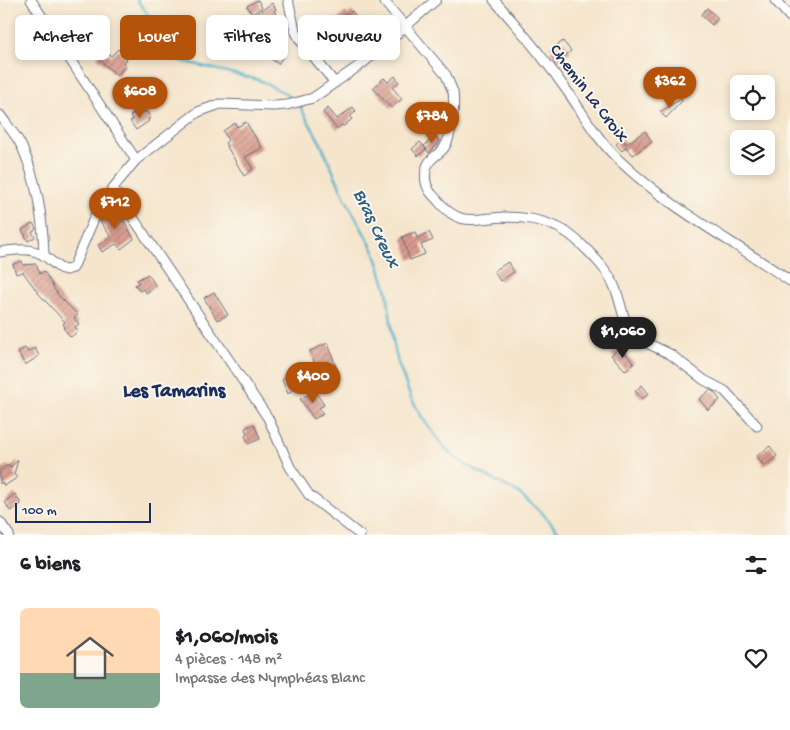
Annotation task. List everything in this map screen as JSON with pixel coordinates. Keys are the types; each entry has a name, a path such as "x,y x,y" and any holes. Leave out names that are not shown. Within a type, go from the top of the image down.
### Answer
{"street":[{"path":"32,0 136,160"},
{"path":"288,0 295,30 300,40 335,83"},
{"path":"383,0 446,75 453,95 452,123 449,138 443,149 429,162 426,169 429,191 448,213 467,220 506,217 524,218 558,227 570,234 605,270 615,286 630,333 636,338 670,354 704,380 725,390 757,426"},
{"path":"0,252 34,251 44,255 62,270 73,268 95,216 113,188 136,160 193,116 209,106 225,104 287,105 313,98 363,63 436,0"},
{"name":"Chemin La Croix","path":"494,0 569,94 600,141 620,162 670,204 750,253 790,281"},
{"path":"775,0 790,17"},
{"path":"0,115 21,145 35,181 43,227 44,255"},
{"path":"113,188 268,418 290,468 299,481 309,495 360,535"},
{"path":"0,522 9,535"}],"building":[{"path":"258,0 262,8 252,14 247,6"},
{"path":"272,3 277,15 259,15 258,13"},
{"path":"707,8 718,18 712,25 701,15"},
{"path":"563,41 571,51 558,62 550,51"},
{"path":"118,49 120,51 120,60 126,60 123,63 125,66 117,76 100,60 110,60 111,56"},
{"path":"273,60 281,60 278,64"},
{"path":"395,76 399,82 392,87 402,99 391,108 373,88 384,78 388,82"},
{"path":"681,99 682,101 666,118 660,112"},
{"path":"353,107 356,111 350,117 352,119 337,129 323,112 328,108 337,119"},
{"path":"139,109 142,113 146,111 151,118 136,130 130,121 133,120 130,116"},
{"path":"246,122 262,148 245,157 253,169 244,176 225,143 228,140 223,131 235,123 237,127"},
{"path":"645,131 652,142 633,155 626,147 622,151 616,144 622,139 626,144"},
{"path":"435,136 440,142 429,153 424,146"},
{"path":"420,142 426,149 418,156 412,149"},
{"path":"114,204 122,214 134,239 121,249 116,244 102,252 98,245 111,237 100,221 105,212"},
{"path":"33,223 36,229 32,232 35,237 28,241 22,230"},
{"path":"415,232 417,238 429,232 433,240 421,245 425,254 410,260 402,237"},
{"path":"22,261 23,265 36,264 40,274 44,271 58,295 78,315 74,318 79,324 75,327 78,331 71,337 63,328 65,327 63,324 65,322 39,294 23,272 16,274 13,264"},
{"path":"508,262 514,272 500,281 494,271"},
{"path":"148,274 156,286 146,293 143,289 140,291 135,285 139,283 137,280"},
{"path":"214,292 228,315 217,320 204,298"},
{"path":"328,343 337,370 320,377 310,351"},
{"path":"620,347 634,363 626,371 611,355"},
{"path":"25,348 28,352 35,348 39,356 25,365 18,352"},
{"path":"289,374 297,386 288,394 282,380"},
{"path":"642,385 649,394 642,399 635,391"},
{"path":"710,390 720,400 708,410 699,399"},
{"path":"315,391 324,405 319,408 323,414 314,419 300,399"},
{"path":"254,424 260,439 248,444 245,428"},
{"path":"770,446 777,456 764,466 757,456"},
{"path":"18,460 14,474 17,478 4,486 2,482 0,484 0,470 8,465 10,468"},
{"path":"15,494 21,504 10,511 5,502"}],"waterway":[{"name":"Bras Creux","path":"137,0 159,29 171,53 182,61 259,80 283,92 295,101"},
{"name":"Bras Creux","path":"299,105 320,142 345,198 375,253 387,291 398,363 411,398 422,417 443,446 454,457 519,493 542,513 558,531 559,535"}],"district":[{"name":"Les Tamarins","path":"174,392"}]}
